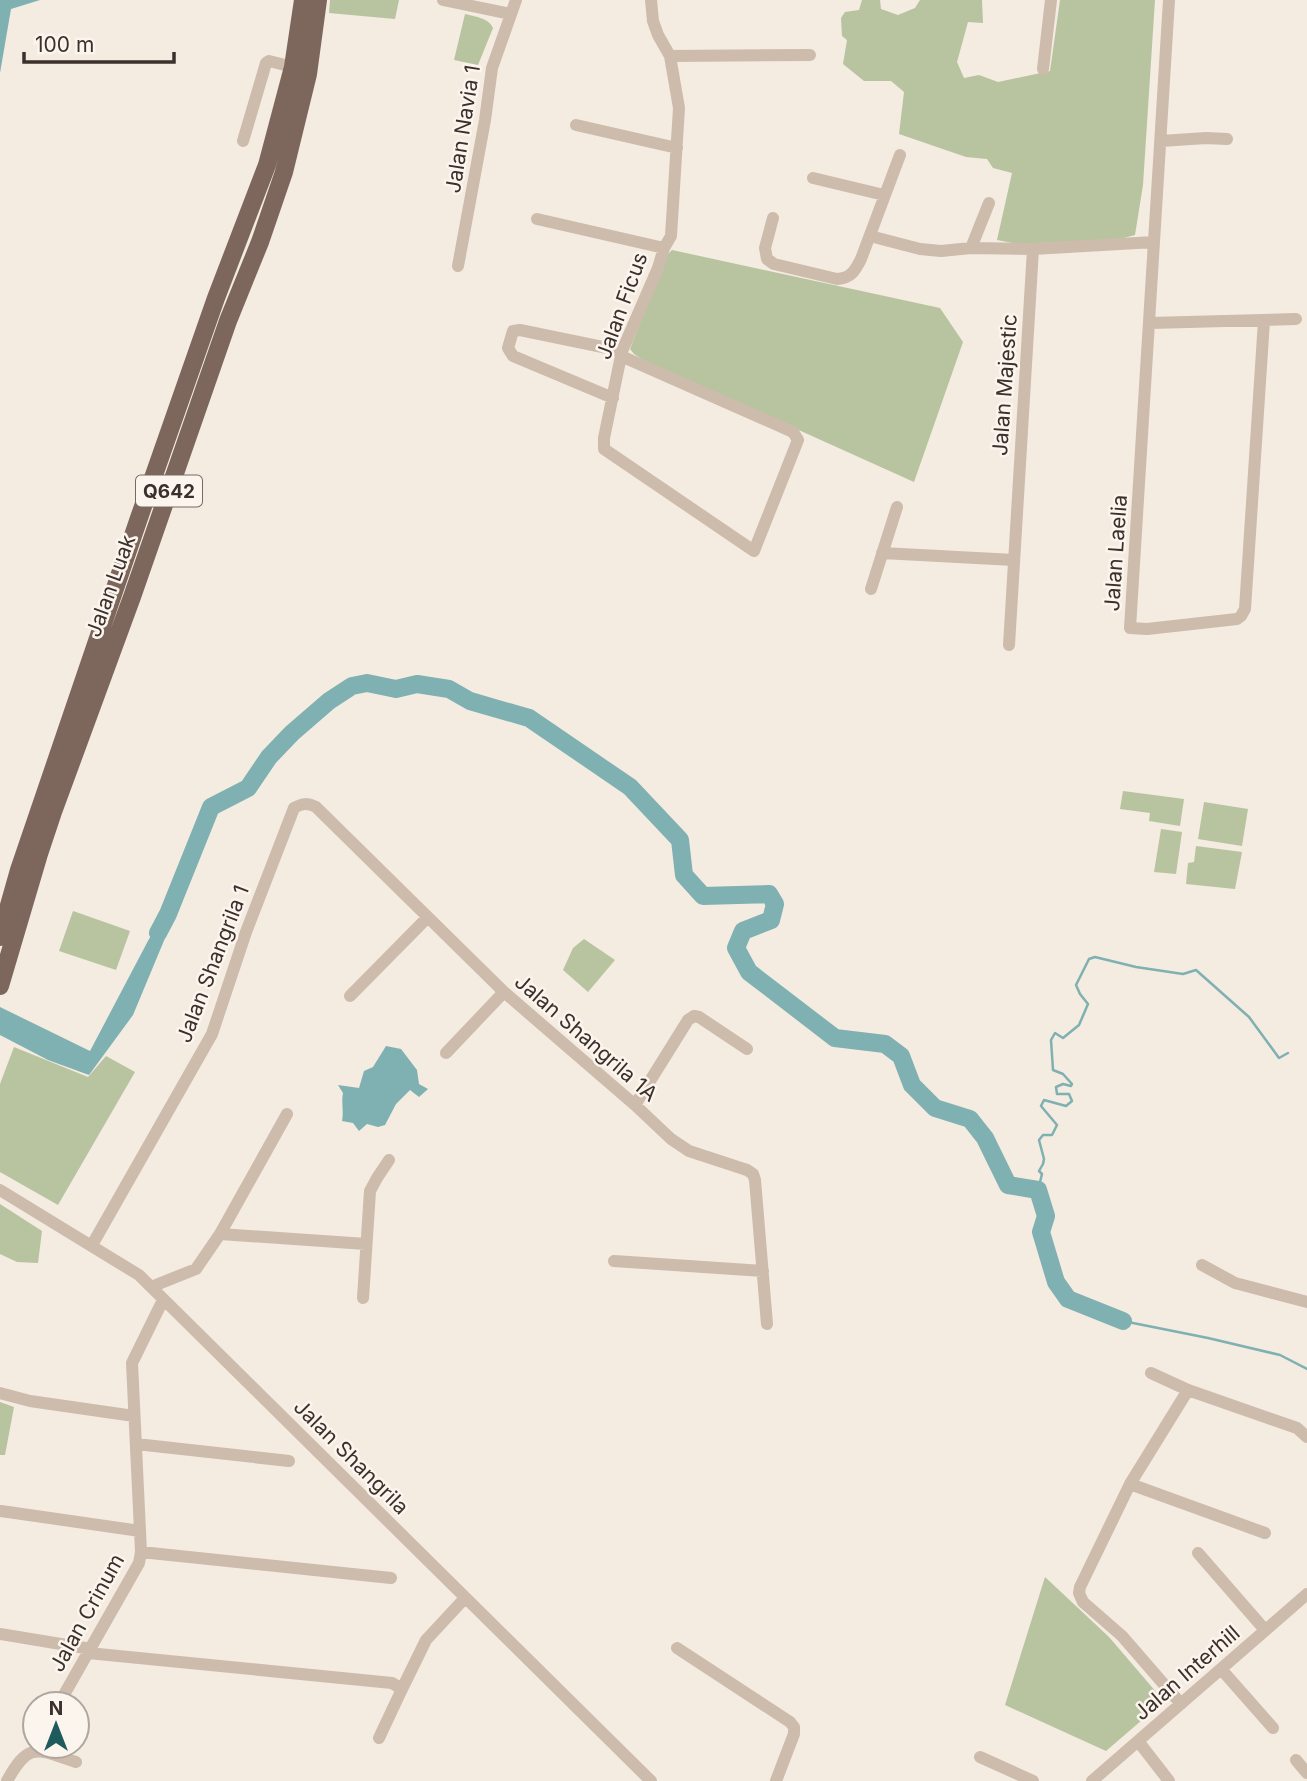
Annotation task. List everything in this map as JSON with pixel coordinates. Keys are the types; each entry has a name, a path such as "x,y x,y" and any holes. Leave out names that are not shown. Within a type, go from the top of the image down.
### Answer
{"main road":[{"name":"Jalan Luak","path":"0,937 19,870 187,379 267,165 293,67 303,0"},
{"name":"Jalan Luak","path":"1,982 39,854 228,321 260,242 284,172 308,74 318,0"},
{"path":"216,298 231,299 260,242"},
{"path":"187,379 216,322 222,319 228,321"}],"street":[{"path":"443,0 510,14"},
{"name":"Jalan Navia 1","path":"458,266 492,68 516,0"},
{"name":"Jalan Ficus","path":"622,353 796,435 797,440 754,551 604,449 622,353 671,236 680,108 670,56 653,21 651,0"},
{"path":"1043,69 1051,0"},
{"name":"Jalan Laelia","path":"1169,0 1130,628 1147,629 1237,619 1245,609 1264,321"},
{"path":"670,56 810,55"},
{"path":"243,141 265,63 269,61 293,67"},
{"path":"576,125 677,148"},
{"path":"1161,141 1227,139"},
{"path":"773,218 765,248 767,259 774,264 846,279 853,274 861,259 900,155"},
{"path":"813,178 884,195"},
{"path":"971,248 989,203"},
{"path":"537,219 664,248"},
{"path":"870,236 920,249 941,251 1154,242"},
{"name":"Jalan Majestic","path":"1009,645 1033,249"},
{"path":"1150,323 1296,319"},
{"path":"613,398 513,356 508,348 513,331 520,330 622,353"},
{"path":"871,589 897,507"},
{"path":"882,553 1014,561"},
{"name":"Jalan Shangrila 1A","path":"301,804 307,803 316,807 504,992 671,1139 689,1152 753,1174 767,1324"},
{"name":"Jalan Shangrila 1","path":"92,1245 212,1034 246,932 294,808 301,804"},
{"path":"350,996 427,918"},
{"path":"446,1052 504,992"},
{"path":"635,1105 688,1020 694,1017 699,1017 747,1049"},
{"path":"151,1287 196,1269 220,1234 287,1114"},
{"path":"363,1298 370,1191 389,1160"},
{"name":"Jalan Shangrila","path":"0,1190 92,1245 151,1287 651,1781"},
{"path":"220,1234 366,1244"},
{"path":"614,1261 763,1271"},
{"path":"1202,1265 1235,1283 1307,1302"},
{"name":"Jalan Crinum","path":"67,1690 139,1563 141,1552 132,1363 163,1300"},
{"path":"1151,1373 1188,1390 1297,1428 1307,1437"},
{"path":"1181,1704 1122,1636 1083,1602 1079,1593 1129,1484 1188,1390"},
{"path":"0,1393 30,1401 134,1416"},
{"path":"136,1444 289,1461"},
{"path":"1129,1484 1265,1533"},
{"path":"1,1511 140,1531"},
{"path":"141,1552 391,1578"},
{"path":"1198,1553 1265,1630"},
{"name":"Jalan Interhill","path":"1092,1781 1307,1594"},
{"path":"379,1738 426,1640 465,1598"},
{"path":"0,1634 89,1651 392,1683 402,1689"},
{"path":"677,1648 794,1727 794,1734 776,1781"},
{"path":"1221,1669 1273,1728"},
{"path":"1138,1741 1170,1781"},
{"path":"7,1780 23,1756 29,1752 47,1752 76,1762"},
{"path":"980,1757 1033,1781"},
{"path":"1296,1760 1307,1773"}],"green space":[{"path":"330,0 399,0 395,19 329,13"},
{"path":"862,0 880,0 881,9 898,15 915,8 920,0 982,0 983,23 968,22 957,62 964,78 979,75 998,82 1050,71 1060,0 1155,0 1143,185 1135,235 1120,239 1018,244 997,240 1012,173 993,168 987,159 966,157 899,134 904,92 891,81 864,81 843,64 847,40 842,36 841,18 845,12 859,10"},
{"path":"465,14 485,20 493,28 478,65 454,60"},
{"path":"672,250 940,308 963,342 914,482 634,354 630,349 666,256"},
{"path":"1123,791 1184,799 1180,826 1149,821 1150,813 1120,809"},
{"path":"1204,802 1248,809 1242,846 1198,839"},
{"path":"1161,829 1182,832 1176,874 1154,872"},
{"path":"1196,846 1242,852 1235,889 1186,884 1188,863 1194,862"},
{"path":"73,911 130,931 116,970 59,951"},
{"path":"584,939 615,960 588,992 563,970 573,948"},
{"path":"14,1047 88,1077 106,1056 135,1072 58,1205 0,1172 0,1084"},
{"path":"0,1204 42,1231 38,1263 17,1262 0,1254"},
{"path":"0,1402 14,1407 5,1455 0,1455"},
{"path":"1045,1577 1109,1637 1157,1693 1149,1714 1106,1751 1005,1705"}],"water":[{"path":"0,0 40,0 11,9 0,73"},
{"path":"168,914 168,931 133,1015 89,1075 48,1060 0,1035 0,1007 90,1051 149,939"},
{"path":"386,1046 401,1049 417,1070 419,1084 428,1089 419,1097 410,1090 396,1104 385,1125 378,1127 367,1124 359,1131 353,1123 342,1121 343,1093 338,1085 359,1088 364,1071 373,1067"}],"waterway":[{"path":"158,933 211,807 248,788 269,757 292,733 329,701 352,686 367,683 396,689 417,684 449,689 470,701 529,718 630,787 680,840 684,875 703,896 769,894 775,904 771,920 743,931 736,948 749,972 835,1038 885,1044 901,1056 912,1085 935,1108 970,1119 985,1138 1008,1185 1038,1190 1046,1216 1041,1232 1056,1282 1068,1299 1123,1321"},
{"path":"1038,1190 1042,1174 1039,1171 1044,1159 1039,1140 1043,1135 1052,1135 1057,1125 1041,1106 1044,1100 1066,1106 1072,1101 1069,1094 1057,1094 1056,1087 1072,1084 1063,1074 1053,1070 1051,1040 1055,1033 1063,1038 1079,1025 1088,1004 1076,985 1089,959 1095,957 1183,974 1196,970 1249,1017 1279,1058 1288,1053"},
{"path":"1123,1321 1280,1355 1307,1369"}]}
